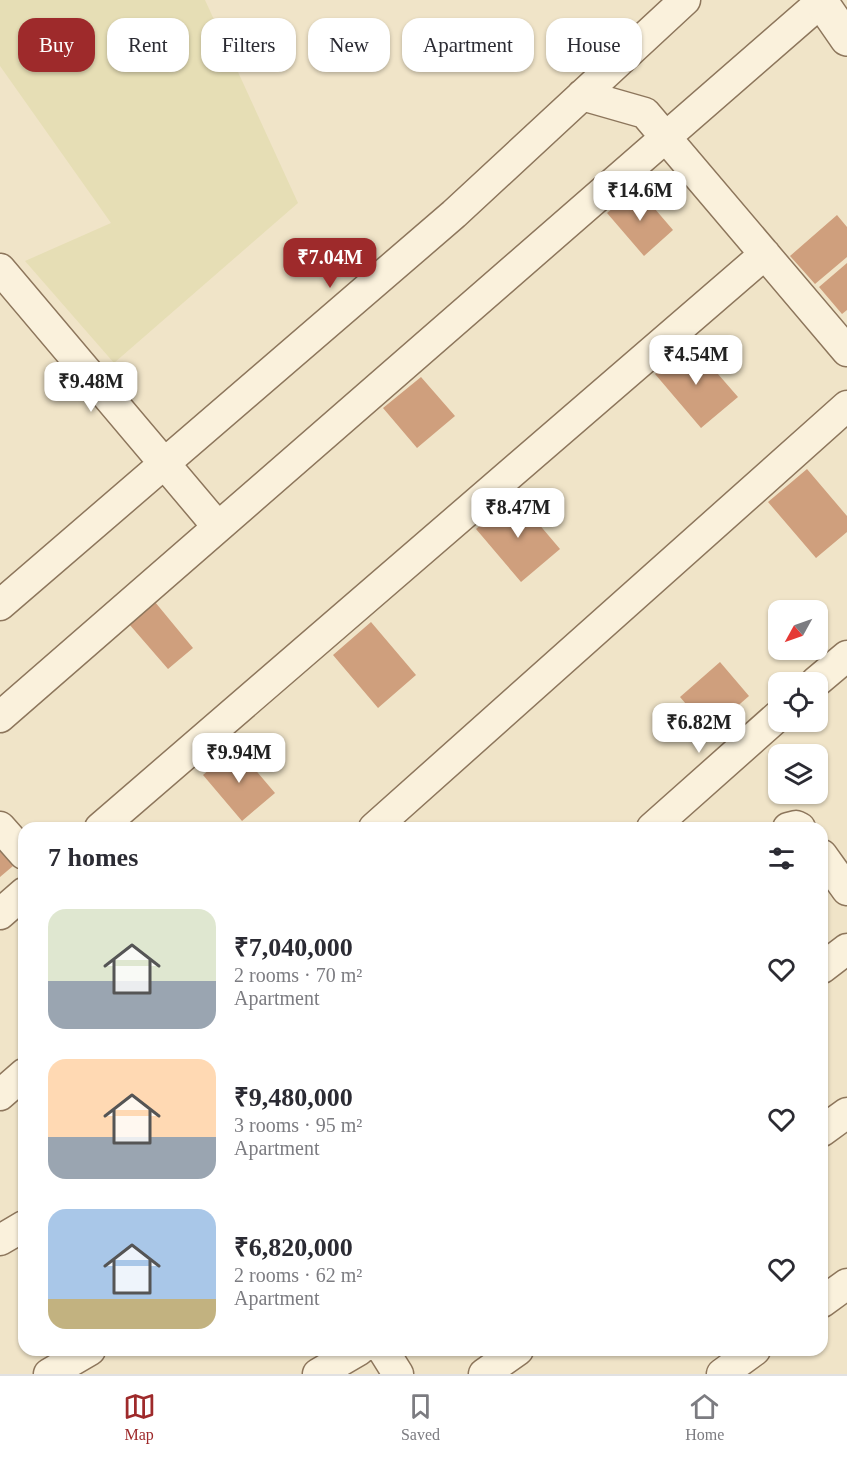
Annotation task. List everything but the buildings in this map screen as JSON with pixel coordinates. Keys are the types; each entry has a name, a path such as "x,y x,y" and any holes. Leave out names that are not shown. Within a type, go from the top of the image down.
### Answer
{"street":[{"path":"0,605 454,214 685,0"},
{"path":"0,717 821,1 847,39"},
{"path":"582,95 645,113 847,351"},
{"path":"107,822 765,254"},
{"path":"0,269 218,526"},
{"path":"381,822 847,406"},
{"path":"828,672 847,656"},
{"path":"659,822 768,725"},
{"path":"0,827 18,847"},
{"path":"828,863 847,890"},
{"path":"0,914 18,899"},
{"path":"828,964 847,950"},
{"path":"0,1095 18,1079"},
{"path":"828,1127 847,1113"},
{"path":"0,1240 18,1230"},
{"path":"828,1298 847,1284"},
{"path":"318,1374 349,1356"},
{"path":"387,1356 398,1374"},
{"path":"484,1374 510,1356"},
{"path":"722,1374 748,1356"},
{"path":"49,1374 86,1360"}],"shaded area":[{"path":"0,0 205,0 213,18 201,18 201,72 238,72 298,203 114,363 25,261 111,223 0,66"}]}
